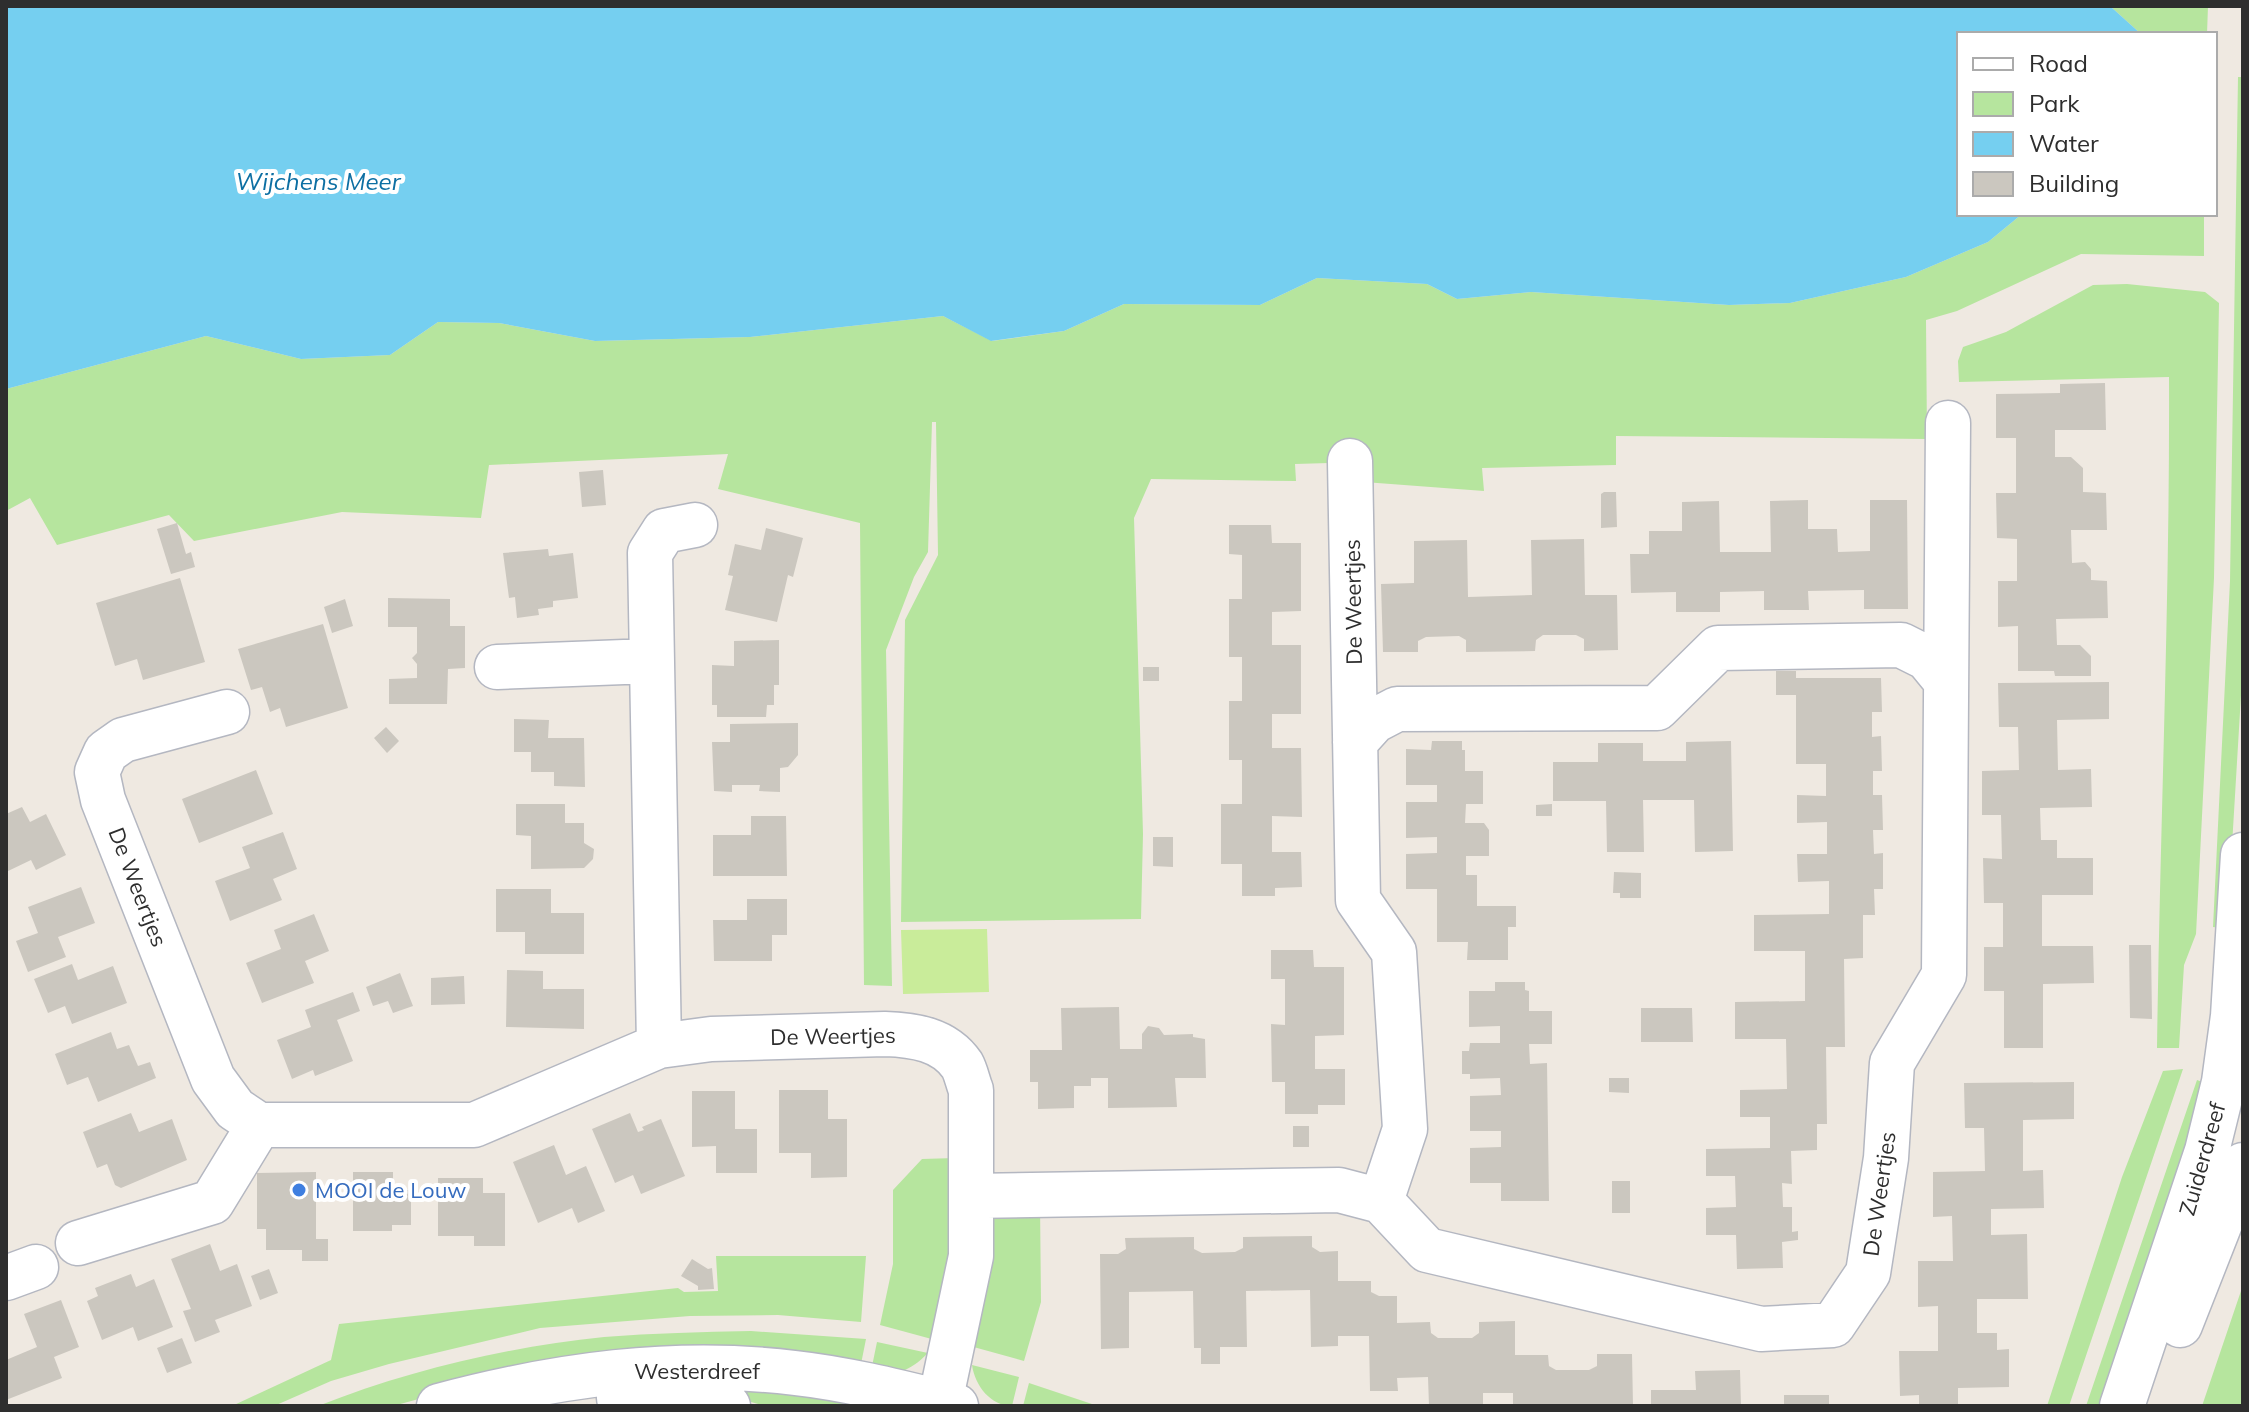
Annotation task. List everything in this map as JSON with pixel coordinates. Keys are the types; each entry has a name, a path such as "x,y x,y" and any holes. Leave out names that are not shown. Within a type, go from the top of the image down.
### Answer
{"street":[{"name":"De Weertjes","path":"1350,461 1358,900 1394,952 1405,1129 1381,1201 1427,1250 1761,1329 1833,1325 1868,1273 1886,1158 1892,1063 1944,975 1948,423"},
{"path":"659,1046 650,553 664,531 695,525"},
{"path":"1355,742 1374,721 1397,709 1657,708 1718,648 1901,645 1927,658 1945,680"},
{"path":"497,667 650,661"},
{"name":"De Weertjes","path":"227,712 123,740 106,752 97,772 103,800 213,1079 235,1109 259,1125 474,1125 659,1046 711,1039 885,1034 911,1035 935,1042 962,1065 971,1090 971,1256 945,1405"},
{"name":"Zuiderdreef","path":"2122,1406 2207,1151 2224,1082 2238,1017 2243,855"},
{"path":"78,1243 212,1202 259,1125"},
{"name":"Zuiderdreef","path":"2149,1406 2243,1165"},
{"path":"971,1196 1339,1190 1381,1201"},
{"name":"Westerdreef","path":"439,1406 488,1393 603,1371 691,1367 794,1373 945,1405"},
{"name":"Westerdreef","path":"562,1406 611,1398 673,1397 728,1406"}],"green space":[{"path":"2110,6 2208,6 2207,32 2139,32"},
{"path":"2238,77 2243,77 2243,662 2227,929 2213,927 2230,581"},
{"path":"2020,216 2204,216 2204,256 2081,254 1957,311 1926,320 1927,439 1616,436 1616,465 1482,468 1484,491 1364,482 1329,463 1295,464 1296,481 1151,479 1134,518 1143,834 1141,919 901,922 905,620 938,555 936,422 932,422 928,552 914,577 886,650 892,986 864,985 860,523 718,489 728,454 489,465 481,518 342,512 194,541 169,515 57,545 30,498 6,511 6,389 206,336 301,359 390,355 438,322 499,323 595,341 750,337 943,316 992,341 1064,331 1124,304 1260,305 1317,278 1427,284 1457,299 1531,292 1729,305 1790,303 1906,277 1988,242"},
{"path":"2127,284 2205,292 2219,303 2214,578 2196,934 2184,965 2179,1048 2157,1048 2169,377 1959,382 1958,361 1963,347 2006,332 2093,285"},
{"path":"987,929 989,992 903,994 901,930"},
{"path":"2183,1069 2069,1406 2047,1406 2122,1177 2163,1071"},
{"path":"2197,1080 2213,1086 2112,1406 2086,1406"},
{"path":"955,1158 957,1206 939,1341 880,1325 893,1264 893,1190 922,1159"},
{"path":"1040,1203 1041,1302 1024,1361 970,1346 992,1219 1000,1211"},
{"path":"716,1256 866,1256 861,1322 778,1315 690,1316 540,1328 331,1381 274,1406 232,1406 331,1360 339,1324 678,1288 684,1292 718,1291"},
{"path":"2243,1285 2243,1406 2202,1406"},
{"path":"751,1331 866,1339 859,1374 437,1394 393,1406 318,1406 423,1371 531,1347 622,1336"},
{"path":"877,1342 928,1353 902,1371 870,1376"},
{"path":"972,1365 1019,1377 1012,1406 997,1403 985,1393"},
{"path":"1029,1383 1098,1406 1023,1406"},
{"path":"700,1387 855,1393 852,1406 765,1406"}],"water":[{"name":"Wijchens Meer","path":"6,6 2110,6 2139,32 1957,32 1957,216 2020,216 1988,242 1906,277 1790,303 1729,305 1531,292 1457,299 1427,284 1317,278 1260,305 1124,304 1064,331 991,341 943,316 750,337 595,341 499,323 438,322 390,355 301,359 206,336 6,389"}],"building":[{"path":"2105,383 2106,430 2055,430 2055,457 2071,457 2083,468 2083,492 2106,493 2107,530 2071,530 2072,563 2085,562 2091,569 2091,580 2107,581 2108,618 2056,619 2057,645 2080,645 2091,656 2091,676 2055,676 2054,671 2018,671 2018,626 1998,627 1998,581 2017,581 2017,539 1997,538 1996,493 2016,493 2016,438 1996,438 1996,394 2060,393 2060,384"},
{"path":"603,470 606,505 582,507 579,472"},
{"path":"1616,492 1617,527 1601,528 1601,494"},
{"path":"1808,500 1808,529 1837,529 1838,552 1870,551 1870,500 1907,500 1908,609 1864,609 1864,590 1808,591 1809,610 1764,610 1764,591 1720,592 1720,612 1676,612 1676,592 1631,593 1630,554 1649,554 1649,531 1682,531 1682,502 1719,501 1720,552 1771,552 1770,501"},
{"path":"177,523 186,554 191,552 195,567 171,574 157,529"},
{"path":"1229,525 1271,525 1272,543 1301,543 1301,611 1272,612 1272,645 1301,645 1301,714 1272,714 1272,748 1301,748 1302,817 1272,816 1272,852 1301,852 1302,887 1275,888 1275,896 1242,896 1242,864 1221,864 1221,804 1242,804 1242,760 1229,760 1229,701 1242,701 1242,657 1229,657 1229,599 1242,599 1242,555 1229,554"},
{"path":"766,528 803,538 793,577 788,575 777,622 725,610 733,576 728,575 735,544 761,550"},
{"path":"1584,539 1585,595 1617,595 1618,650 1584,651 1584,639 1576,635 1543,635 1536,640 1535,651 1466,652 1466,640 1459,636 1426,637 1418,641 1418,652 1383,652 1381,584 1414,583 1414,541 1467,540 1468,597 1532,595 1531,540"},
{"path":"548,549 549,556 573,553 578,598 553,601 553,607 538,609 539,615 517,618 515,597 509,598 503,553"},
{"path":"180,578 205,662 143,680 137,659 115,666 96,603"},
{"path":"388,598 450,599 450,626 465,626 465,668 448,669 447,704 389,704 389,679 417,678 417,664 412,658 417,653 417,627 388,627"},
{"path":"345,599 353,626 332,633 324,607"},
{"path":"323,624 348,708 286,727 280,708 270,712 262,687 251,690 238,649"},
{"path":"779,640 779,685 774,685 774,705 767,705 766,717 717,717 717,705 712,705 712,665 734,666 734,641"},
{"path":"1143,667 1159,667 1159,681 1143,681"},
{"path":"1776,671 1796,671 1796,678 1881,678 1882,712 1872,712 1872,737 1881,736 1882,771 1873,771 1873,795 1882,795 1883,830 1873,830 1874,854 1883,853 1883,889 1874,889 1875,915 1863,915 1863,958 1844,959 1845,1047 1826,1047 1827,1124 1817,1124 1817,1150 1791,1151 1792,1184 1782,1183 1783,1207 1792,1207 1792,1232 1798,1231 1798,1240 1782,1242 1783,1268 1737,1269 1736,1235 1706,1235 1706,1208 1736,1207 1735,1176 1706,1176 1706,1149 1770,1148 1770,1117 1740,1117 1740,1090 1787,1089 1786,1039 1735,1039 1735,1002 1805,1001 1805,951 1754,951 1754,915 1829,914 1829,881 1798,882 1797,854 1827,854 1827,822 1797,823 1797,795 1826,796 1826,764 1796,764 1796,695 1776,695"},
{"path":"2109,682 2109,719 2057,720 2058,770 2091,769 2092,807 2040,808 2041,840 2057,840 2057,858 2093,858 2093,895 2042,895 2042,946 2093,946 2094,983 2043,984 2043,1048 2004,1048 2004,991 1984,991 1984,947 2003,947 2003,903 1984,903 1983,858 2002,859 2001,815 1982,815 1982,771 2019,770 2018,727 1999,727 1998,683"},
{"path":"514,719 549,720 548,738 584,738 585,787 554,786 554,772 531,772 531,752 514,752"},
{"path":"798,723 798,755 788,767 780,768 780,792 759,791 760,785 732,785 732,792 714,791 712,742 730,742 730,724"},
{"path":"386,727 399,741 387,753 374,738"},
{"path":"1432,741 1462,741 1465,771 1483,771 1483,804 1466,804 1465,823 1484,823 1489,830 1489,856 1466,856 1466,875 1477,875 1477,906 1516,906 1516,927 1508,927 1508,960 1467,960 1468,942 1437,942 1437,889 1406,889 1406,854 1437,853 1437,837 1406,838 1406,802 1437,802 1437,785 1406,785 1406,749 1431,750"},
{"path":"1731,741 1733,851 1695,852 1694,800 1643,800 1644,852 1607,852 1606,801 1553,801 1553,762 1598,762 1598,743 1643,743 1643,761 1686,761 1686,742"},
{"path":"256,770 273,814 199,843 182,799"},
{"path":"516,804 565,804 565,823 584,823 584,843 594,849 593,859 584,868 531,869 531,836 516,835"},
{"path":"1552,804 1552,816 1536,816 1536,805"},
{"path":"22,807 30,822 46,814 66,855 36,870 31,860 6,872 6,814"},
{"path":"751,816 786,816 787,876 713,876 713,835 751,835"},
{"path":"283,832 297,869 273,879 282,900 230,921 215,881 250,868 242,847"},
{"path":"1153,837 1173,837 1173,867 1153,866"},
{"path":"1614,872 1641,873 1641,898 1620,898 1620,893 1613,893"},
{"path":"81,887 95,923 58,937 66,957 28,972 16,941 38,933 28,907"},
{"path":"496,889 551,889 551,913 584,913 584,954 525,954 525,932 496,932"},
{"path":"747,899 787,899 787,935 772,935 772,961 714,961 713,920 747,920"},
{"path":"314,914 329,951 305,961 314,983 262,1003 246,963 281,949 274,930"},
{"path":"2129,945 2151,945 2152,1019 2130,1018"},
{"path":"1271,950 1313,950 1314,967 1344,967 1344,1035 1315,1036 1315,1069 1345,1069 1345,1105 1318,1105 1318,1114 1285,1114 1285,1082 1272,1082 1271,1024 1285,1025 1285,979 1271,979"},
{"path":"72,964 78,980 113,966 127,1003 72,1024 65,1006 48,1013 34,979"},
{"path":"507,970 543,971 543,989 584,989 584,1029 506,1027"},
{"path":"400,973 413,1006 393,1013 388,1001 373,1006 366,987"},
{"path":"464,976 465,1004 431,1005 431,978"},
{"path":"1495,982 1525,982 1525,990 1529,991 1529,1011 1552,1011 1552,1044 1529,1044 1530,1064 1547,1063 1549,1201 1501,1201 1501,1183 1470,1183 1470,1148 1501,1147 1501,1131 1470,1131 1470,1096 1501,1095 1500,1078 1470,1079 1470,1074 1462,1074 1462,1051 1469,1051 1470,1043 1500,1043 1500,1026 1469,1027 1469,991 1495,991"},
{"path":"353,992 360,1011 337,1020 353,1061 315,1076 313,1070 292,1079 277,1040 311,1027 305,1010"},
{"path":"1119,1007 1120,1049 1142,1049 1142,1034 1148,1026 1159,1028 1164,1035 1193,1034 1193,1037 1205,1039 1206,1078 1175,1078 1177,1107 1108,1108 1108,1078 1091,1078 1091,1086 1074,1086 1074,1108 1038,1109 1038,1082 1030,1082 1030,1050 1062,1050 1061,1008"},
{"path":"1641,1008 1692,1008 1693,1042 1641,1042"},
{"path":"111,1032 117,1049 129,1045 138,1066 150,1062 156,1078 98,1102 88,1077 67,1085 55,1054"},
{"path":"1609,1078 1629,1078 1629,1093 1609,1092"},
{"path":"2074,1082 2074,1119 2023,1120 2023,1171 2043,1170 2044,1208 1991,1209 1991,1235 2027,1234 2028,1299 1977,1299 1977,1333 1997,1333 1997,1350 2009,1349 2009,1387 1958,1388 1958,1406 1919,1406 1919,1395 1900,1396 1899,1351 1938,1351 1938,1306 1918,1307 1918,1261 1953,1261 1952,1216 1933,1217 1933,1172 1985,1171 1984,1128 1965,1128 1964,1083"},
{"path":"779,1090 828,1090 828,1119 847,1119 847,1177 811,1178 811,1153 779,1153"},
{"path":"692,1091 735,1091 735,1129 757,1129 757,1173 716,1173 716,1146 692,1147"},
{"path":"131,1113 139,1132 172,1119 187,1160 121,1188 115,1185 107,1164 97,1168 83,1132"},
{"path":"630,1113 638,1132 661,1119 685,1176 641,1194 633,1175 615,1183 592,1129"},
{"path":"1293,1126 1309,1126 1309,1147 1293,1147"},
{"path":"554,1145 566,1175 586,1166 605,1211 578,1223 572,1208 538,1223 513,1162"},
{"path":"316,1172 316,1239 328,1239 328,1261 302,1261 302,1250 266,1250 266,1229 257,1229 257,1173"},
{"path":"353,1172 393,1172 393,1190 411,1190 411,1225 392,1225 392,1231 353,1231"},
{"path":"438,1178 483,1178 483,1193 505,1193 505,1246 474,1246 474,1236 438,1236"},
{"path":"1612,1181 1630,1181 1630,1213 1612,1213"},
{"path":"1312,1236 1312,1247 1320,1252 1338,1251 1338,1281 1371,1281 1371,1292 1379,1296 1397,1296 1397,1323 1430,1322 1431,1333 1438,1338 1472,1338 1479,1333 1479,1322 1515,1321 1515,1355 1548,1355 1549,1366 1556,1370 1589,1370 1597,1366 1597,1354 1632,1354 1633,1406 1513,1406 1513,1393 1483,1393 1483,1406 1429,1406 1428,1377 1397,1378 1398,1391 1370,1391 1369,1336 1338,1336 1338,1346 1311,1347 1310,1290 1246,1291 1247,1347 1220,1347 1220,1364 1201,1364 1201,1348 1194,1348 1193,1291 1129,1292 1129,1348 1101,1349 1100,1254 1118,1254 1126,1249 1125,1238 1194,1237 1194,1249 1202,1253 1235,1252 1243,1248 1243,1237"},
{"path":"210,1244 220,1271 237,1264 252,1306 215,1320 220,1332 195,1342 183,1311 191,1309 171,1259"},
{"path":"692,1259 708,1269 712,1268 714,1289 698,1290 698,1286 681,1276"},
{"path":"269,1269 278,1293 260,1300 251,1276"},
{"path":"131,1274 136,1287 154,1279 173,1327 138,1341 133,1327 102,1340 87,1301 98,1296 95,1288"},
{"path":"61,1300 79,1347 54,1357 62,1378 6,1400 6,1360 37,1347 24,1314"},
{"path":"182,1338 192,1363 167,1373 157,1348"},
{"path":"1740,1370 1741,1406 1651,1406 1651,1390 1696,1390 1695,1371"},
{"path":"1784,1395 1829,1395 1829,1406 1784,1406"}],"place":[{"name":"MOOI de Louw","path":"299,1190"}]}
